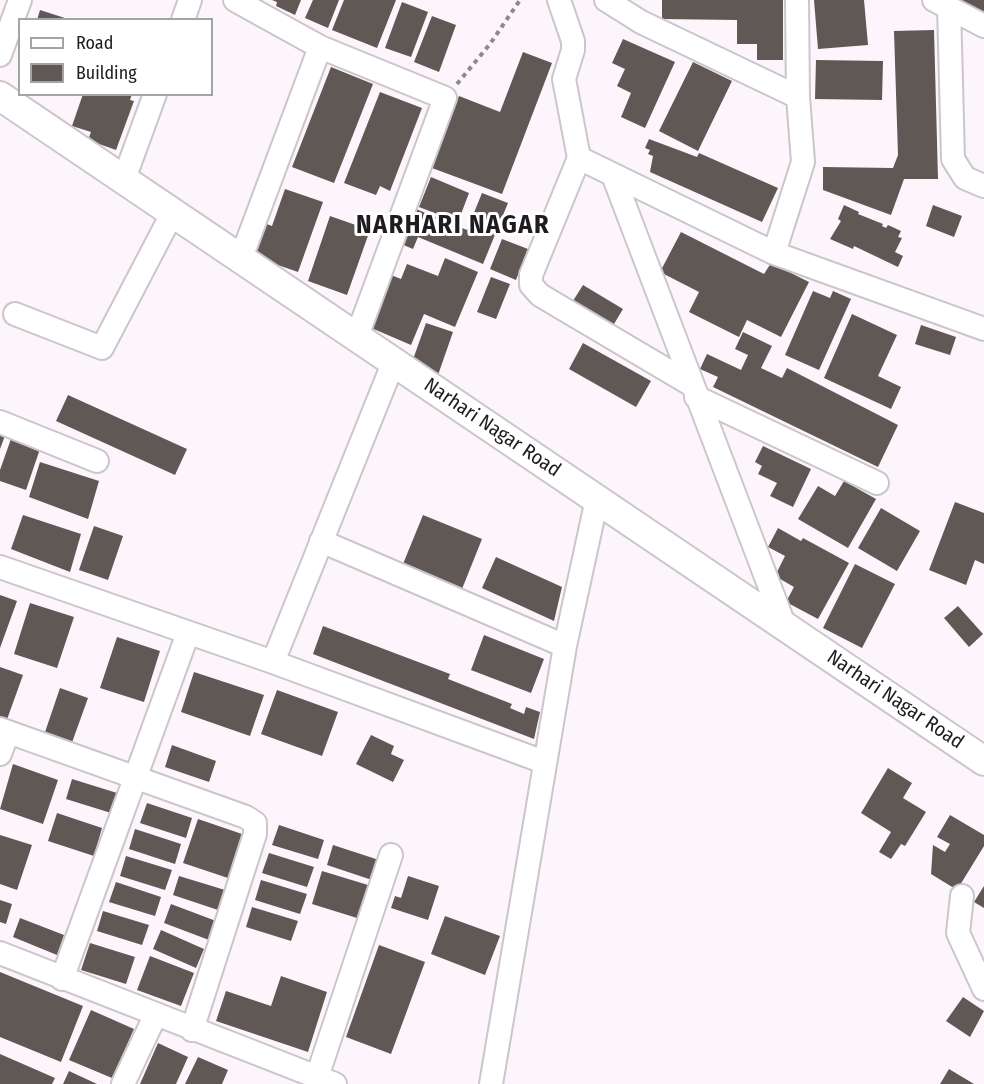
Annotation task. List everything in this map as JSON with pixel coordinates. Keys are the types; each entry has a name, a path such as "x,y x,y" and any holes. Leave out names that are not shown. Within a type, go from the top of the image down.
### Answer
{"street":[{"path":"0,55 20,0"},
{"path":"184,18 190,0"},
{"path":"235,0 320,47 445,98 357,336"},
{"path":"559,0 573,41 564,79 579,158 531,275 531,285 540,295 694,391 877,483"},
{"path":"606,0 642,11 798,97"},
{"path":"774,253 803,162 798,97 797,0"},
{"path":"941,3 984,26"},
{"path":"941,3 953,159 965,178 984,186"},
{"path":"241,258 320,47"},
{"name":"Narhari Nagar Road","path":"0,96 984,761"},
{"path":"124,179 154,96"},
{"path":"579,158 774,253 984,329"},
{"path":"613,175 786,627"},
{"path":"15,314 102,348 173,212"},
{"path":"273,662 394,361"},
{"path":"0,422 97,461"},
{"path":"490,1084 565,646 597,499"},
{"path":"321,541 565,646"},
{"path":"0,567 273,662 544,762"},
{"path":"62,979 188,633"},
{"path":"0,754 4,731 246,817 256,827 192,1030"},
{"path":"0,953 155,1016 326,1081 391,855"},
{"path":"962,896 958,933 984,989"},
{"path":"123,1084 155,1016"}],"path":[{"path":"445,98 490,44 520,0"}],"building":[{"path":"272,0 301,0 295,15 276,6 277,2"},
{"path":"313,0 339,0 328,28 305,18"},
{"path":"344,0 396,0 377,48 332,30"},
{"path":"662,0 783,0 783,60 757,60 757,44 737,44 737,20 662,19"},
{"path":"814,0 864,0 868,45 818,49"},
{"path":"957,0 984,0 984,14"},
{"path":"402,2 428,12 411,57 385,48"},
{"path":"40,10 65,18 38,18"},
{"path":"432,16 456,25 439,72 414,62"},
{"path":"934,30 938,179 904,179 891,215 823,190 823,167 893,168 898,155 894,31"},
{"path":"623,39 675,62 645,128 621,117 631,93 617,86 625,69 612,63"},
{"path":"523,52 552,63 502,194 432,168 459,96 500,112"},
{"path":"816,60 883,61 882,100 815,99"},
{"path":"693,62 732,81 698,151 659,131"},
{"path":"331,67 373,84 334,183 292,167"},
{"path":"380,92 422,108 390,191 380,186 376,195 344,183"},
{"path":"82,96 131,96 130,100 134,101 116,150 88,140 91,132 72,126"},
{"path":"649,139 697,157 699,153 778,188 762,222 650,172 653,156 648,154 650,150 645,148"},
{"path":"431,177 469,193 458,222 419,207"},
{"path":"285,189 323,202 298,272 252,256 264,223 272,226"},
{"path":"482,193 508,203 483,264 418,237 413,249 401,244 416,209 467,230"},
{"path":"844,205 859,212 858,214 883,224 882,226 886,228 888,225 901,231 898,237 902,238 895,252 903,256 898,267 854,246 853,249 830,239 841,221 838,219"},
{"path":"933,205 962,216 954,237 926,226"},
{"path":"330,216 370,230 347,295 308,281"},
{"path":"681,232 764,274 771,263 809,282 781,337 747,320 739,337 689,312 699,292 660,272"},
{"path":"502,239 528,249 516,280 490,269"},
{"path":"445,258 478,272 455,327 424,314 411,345 369,327 391,275 401,279 407,264 438,276"},
{"path":"491,277 510,284 496,319 477,312"},
{"path":"583,285 623,309 611,329 571,304"},
{"path":"813,291 830,298 833,291 851,299 819,370 785,355"},
{"path":"852,314 897,335 878,376 901,387 891,409 824,378"},
{"path":"426,323 453,332 438,375 411,365"},
{"path":"921,325 956,337 950,355 915,344"},
{"path":"743,332 772,346 761,368 782,378 787,368 898,425 878,467 713,387 718,377 700,369 707,354 741,370 748,355 735,349"},
{"path":"583,343 651,381 636,407 569,369"},
{"path":"68,395 187,449 175,475 56,421"},
{"path":"0,431 6,433 0,449"},
{"path":"12,436 41,446 26,490 0,481 0,470"},
{"path":"763,446 811,469 793,507 770,496 777,483 758,474 762,466 755,462"},
{"path":"40,462 99,481 88,519 29,497"},
{"path":"844,481 876,499 848,548 798,519 818,486 835,496"},
{"path":"955,502 984,513 984,564 975,560 966,585 929,570"},
{"path":"881,508 920,531 897,571 858,548"},
{"path":"23,515 81,534 70,572 11,549"},
{"path":"423,515 482,539 462,589 403,564"},
{"path":"94,526 123,536 108,580 79,570"},
{"path":"778,528 801,541 803,538 849,563 818,619 786,602 794,587 775,576 785,556 768,547"},
{"path":"496,557 562,587 554,621 482,588"},
{"path":"855,564 895,584 862,648 823,628"},
{"path":"0,595 17,601 0,648"},
{"path":"30,603 74,617 57,668 14,654"},
{"path":"958,606 983,634 969,647 944,618"},
{"path":"323,626 450,674 448,679 512,704 510,708 524,714 526,707 540,712 534,739 313,654"},
{"path":"484,635 544,659 531,693 471,670"},
{"path":"117,637 160,651 144,702 100,688"},
{"path":"0,667 23,675 5,725 0,723"},
{"path":"194,672 264,695 250,736 181,712"},
{"path":"60,688 88,698 70,748 43,738"},
{"path":"277,690 338,712 322,756 261,734"},
{"path":"371,735 394,746 391,754 404,760 393,782 356,764"},
{"path":"172,745 216,761 209,782 165,767"},
{"path":"13,764 58,780 43,824 0,809"},
{"path":"888,768 912,783 903,798 926,812 905,846 901,844 891,859 879,852 891,832 861,813"},
{"path":"72,779 117,793 111,813 66,799"},
{"path":"147,803 192,818 186,838 140,823"},
{"path":"57,813 102,828 94,856 48,841"},
{"path":"950,815 984,835 984,846 957,890 931,874 933,845 945,852 950,844 937,837"},
{"path":"198,819 242,834 228,878 183,863"},
{"path":"279,825 324,840 318,859 272,845"},
{"path":"135,829 181,844 175,864 129,849"},
{"path":"0,835 32,845 17,890 0,884"},
{"path":"333,845 379,860 372,880 327,865"},
{"path":"269,853 314,867 307,887 262,873"},
{"path":"126,856 172,870 165,890 120,876"},
{"path":"322,871 368,885 357,918 312,904"},
{"path":"179,876 225,890 218,910 173,895"},
{"path":"408,876 439,886 428,920 391,908 395,896 401,898"},
{"path":"261,880 307,894 300,914 255,900"},
{"path":"116,882 161,897 155,916 109,902"},
{"path":"984,886 984,908 974,902"},
{"path":"0,900 12,904 6,924 0,922"},
{"path":"171,904 216,921 209,940 164,923"},
{"path":"252,907 298,921 291,941 246,927"},
{"path":"103,911 149,925 142,945 97,931"},
{"path":"445,916 500,936 485,975 431,954"},
{"path":"20,918 64,935 57,955 13,937"},
{"path":"161,930 204,949 196,968 153,949"},
{"path":"90,943 135,957 126,984 81,970"},
{"path":"379,945 425,962 391,1054 346,1037"},
{"path":"150,956 194,973 181,1006 137,990"},
{"path":"0,972 83,1006 61,1062 0,1037"},
{"path":"281,976 327,992 308,1052 216,1021 226,991 271,1006"},
{"path":"963,997 984,1011 970,1037 946,1021"},
{"path":"91,1010 134,1029 112,1078 69,1060"},
{"path":"158,1043 188,1057 176,1084 140,1084"},
{"path":"0,1054 55,1078 52,1084 0,1084"},
{"path":"198,1057 228,1070 222,1084 185,1084"},
{"path":"949,1069 974,1084 940,1084"},
{"path":"69,1071 97,1084 63,1084"}],"district":[{"name":"NARHARI NAGAR","path":"453,226"}]}
